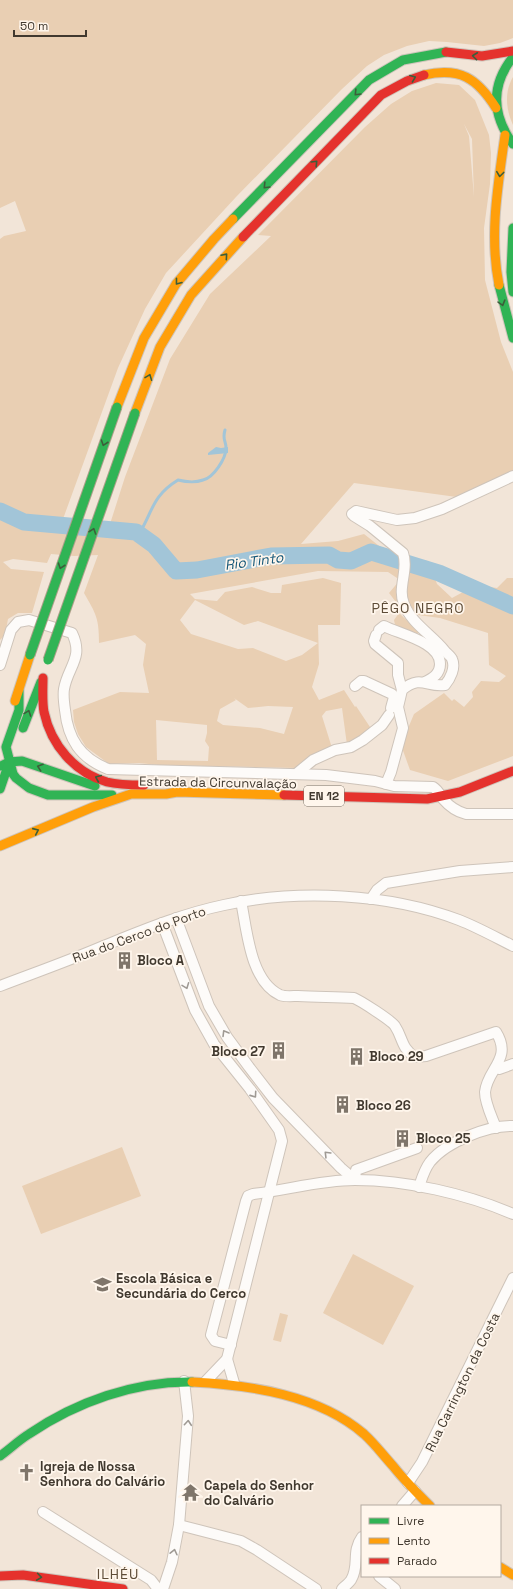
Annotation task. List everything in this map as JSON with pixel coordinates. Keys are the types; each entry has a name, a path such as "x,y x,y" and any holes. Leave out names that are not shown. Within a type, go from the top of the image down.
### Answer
{"main road":[{"path":"0,738 19,691 30,655 117,406 144,338 176,284 214,239 369,80 403,60 445,52 482,56 513,51"},
{"path":"513,57 500,76 496,96 496,108 499,121 505,135 513,144"},
{"path":"0,789 34,696 43,678 135,413 160,346 191,295 228,252 381,95 410,79 446,71 461,74 477,82 489,95 496,108"},
{"path":"505,135 496,214 494,256 500,297 513,338"},
{"path":"513,228 511,272 513,292"},
{"path":"43,678 44,711 47,722 59,748 74,764 91,775 108,782 157,786 177,792"},
{"path":"19,691 19,710 6,747 13,774 20,782 29,788 48,795 131,794"},
{"name":"EN 12","path":"0,766 9,762 27,762 100,788 131,794"},
{"name":"Estrada da Circunvalação","path":"0,846 93,807 131,794 166,794 177,792 427,799 442,798 513,771"},
{"path":"0,1456 20,1439 42,1424 79,1405 116,1392 184,1381 234,1383 292,1397 331,1413 354,1426 376,1444 429,1505"},
{"path":"501,1568 513,1575"},
{"path":"0,1576 23,1575 123,1589"}],"street":[{"path":"425,682 437,686 445,685 450,678 452,660 404,606 402,591 404,556 401,550 352,514 356,511 397,520 415,518 442,510 513,476"},
{"path":"0,665 11,630 18,622 30,620 72,633 77,644 77,648 64,688 64,705 67,728 74,743 82,752 94,762 108,769 333,776 375,781 394,786 433,787 437,789 442,798 451,807 466,814 513,814"},
{"path":"296,774 313,760 336,750 351,747 363,740 394,716 402,690 398,675 398,663 375,644 374,641 378,632 384,626 428,645 435,652 440,661 440,667 434,678 425,682 414,683 402,690"},
{"path":"356,686 361,681 364,681 392,694 394,697 394,716 402,728 392,772 386,784"},
{"path":"371,899 377,890 386,883 460,871 513,867"},
{"name":"Rua do Cerco do Porto","path":"0,986 176,918 198,911 241,901 276,897 313,896 371,899 414,907 458,920 513,946"},
{"path":"241,901 250,949 256,970 270,987 280,995 354,998 360,1000 384,1018 390,1020 395,1026 406,1050 415,1057 426,1056 496,1032 501,1036 506,1049 506,1054 499,1069"},
{"path":"176,918 209,1006 227,1037 273,1098 341,1168 355,1180"},
{"path":"162,923 195,1010 214,1044 250,1089 279,1130 282,1142 227,1359 206,1381"},
{"path":"496,1128 486,1101 485,1093 487,1084 492,1075 499,1069 513,1064"},
{"path":"419,1187 423,1172 431,1161 442,1151 482,1131 513,1126"},
{"path":"355,1180 356,1170 417,1148"},
{"path":"231,1345 215,1341 212,1339 211,1335 248,1196 298,1186 355,1180 419,1187 493,1205 513,1214"},
{"name":"Rua Carrington da Costa","path":"403,1505 412,1487 422,1462 513,1278"},
{"path":"227,1359 234,1383"},
{"path":"163,1589 172,1562 179,1525 188,1416 184,1381"},
{"path":"43,1512 151,1580 158,1589"},
{"path":"179,1525 241,1541 316,1589"},
{"path":"342,1589 352,1577 359,1560 355,1550 361,1539"},
{"path":"380,1577 395,1589"}],"shaded area":[{"path":"0,0 513,0 513,38 500,43 484,46 429,41 407,46 384,55 367,66 342,89 236,197 166,273 145,309 118,368 63,519 110,524 125,477 170,359 210,294 271,236 258,235 365,127 391,104 412,91 436,83 459,85 475,100 489,135 491,153 490,184 484,228 485,280 501,342 513,372 513,476 464,498 354,483 301,544 338,541 364,534 383,549 398,556 429,561 437,584 452,598 476,585 497,588 507,578 513,578 513,756 448,781 410,770 401,745 414,714 444,693 452,701 454,699 464,707 473,697 472,692 481,681 499,682 506,676 489,665 488,633 440,618 418,615 411,607 399,606 389,593 400,580 388,572 318,571 190,594 195,599 217,601 225,592 252,587 271,593 281,593 282,585 323,578 341,583 340,625 318,625 319,664 312,687 319,700 344,690 372,730 347,745 342,708 326,711 322,716 332,748 298,768 159,765 139,763 109,764 86,747 78,734 74,722 73,710 120,692 149,693 143,665 146,644 135,635 99,643 96,616 84,593 98,555 74,556 51,554 47,563 13,559 3,562 11,569 44,572 32,613 18,613 8,619 5,635 0,640 0,239 4,236 26,231 15,201 0,208","holes":["464,124 472,139 474,197 469,136","195,600 244,625 258,621 318,643 302,655 286,661 253,648 238,649 191,634 180,620","234,698 248,708 268,706 293,707 284,734 260,728 223,725 217,721 220,709 236,700","156,720 207,725 205,741 209,747 208,761 157,760"]},
{"path":"513,77 513,125 509,113 507,95"},
{"path":"399,613 419,632 414,636 395,625 394,620"},
{"path":"122,1147 141,1196 41,1234 22,1186"},
{"path":"353,1254 414,1286 383,1345 323,1313"},
{"path":"280,1313 288,1315 281,1342 273,1340"}],"water":[{"path":"216,447 228,447 228,453 208,455 208,453"}],"waterway":[{"path":"139,534 154,504 169,486 178,480 197,482 207,479 215,472 224,457 226,448 224,438 225,430"},
{"name":"Rio Tinto","path":"0,511 24,522 136,532 154,545 176,571 197,570 271,556 329,555 338,560 351,561 371,552 439,573 513,606"}],"traffic: fast":[{"path":"233,219 369,80 403,60 446,52"},
{"path":"513,57 500,79 496,100 501,122 513,144"},
{"path":"513,228 511,272 513,292"},
{"path":"499,285 513,338"},
{"path":"30,655 117,407"},
{"path":"48,660 135,413"},
{"path":"23,728 41,682"},
{"path":"19,691 19,710 6,747 13,774 16,778 29,788 48,795 112,795"},
{"path":"0,789 10,760"},
{"path":"1,766 9,762 22,761 95,786"},
{"path":"0,1456 25,1436 66,1412 86,1403 149,1385 192,1382"}],"traffic: slow":[{"path":"424,75 448,73 466,77 482,89 496,108"},
{"path":"499,285 496,266 495,229 497,191 505,135"},
{"path":"117,407 144,338 176,284 233,219"},
{"path":"135,413 160,347 191,295 243,237"},
{"path":"15,701 30,655"},
{"path":"0,846 93,807 131,794 166,794 177,792 284,795"},
{"path":"192,1382 214,1383 260,1389 283,1394 326,1410 346,1421 364,1434 429,1505"},
{"path":"501,1568 513,1575"}],"traffic: jam":[{"path":"446,52 482,56 513,51"},
{"path":"243,237 381,95 407,81 424,75"},
{"path":"43,678 43,708 47,724 52,736 66,756 75,765 95,778 116,784 144,785"},
{"path":"284,795 427,799 460,792 513,771"},
{"path":"0,1576 23,1575 123,1589"}],"place":[{"name":"Bloco A","path":"124,960"},
{"name":"Bloco 27","path":"278,1051"},
{"name":"Bloco 29","path":"356,1056"},
{"name":"Bloco 26","path":"343,1105"},
{"name":"Bloco 25","path":"403,1138"},
{"name":"Escola Básica e Secundária do Cerco","path":"103,1285"},
{"name":"Igreja de Nossa Senhora do Calvário","path":"27,1473"},
{"name":"Capela do Senhor do Calvário","path":"191,1492"}],"district":[{"name":"PÊGO NEGRO","path":"418,608"},
{"name":"ILHÉU","path":"118,1574"}]}
